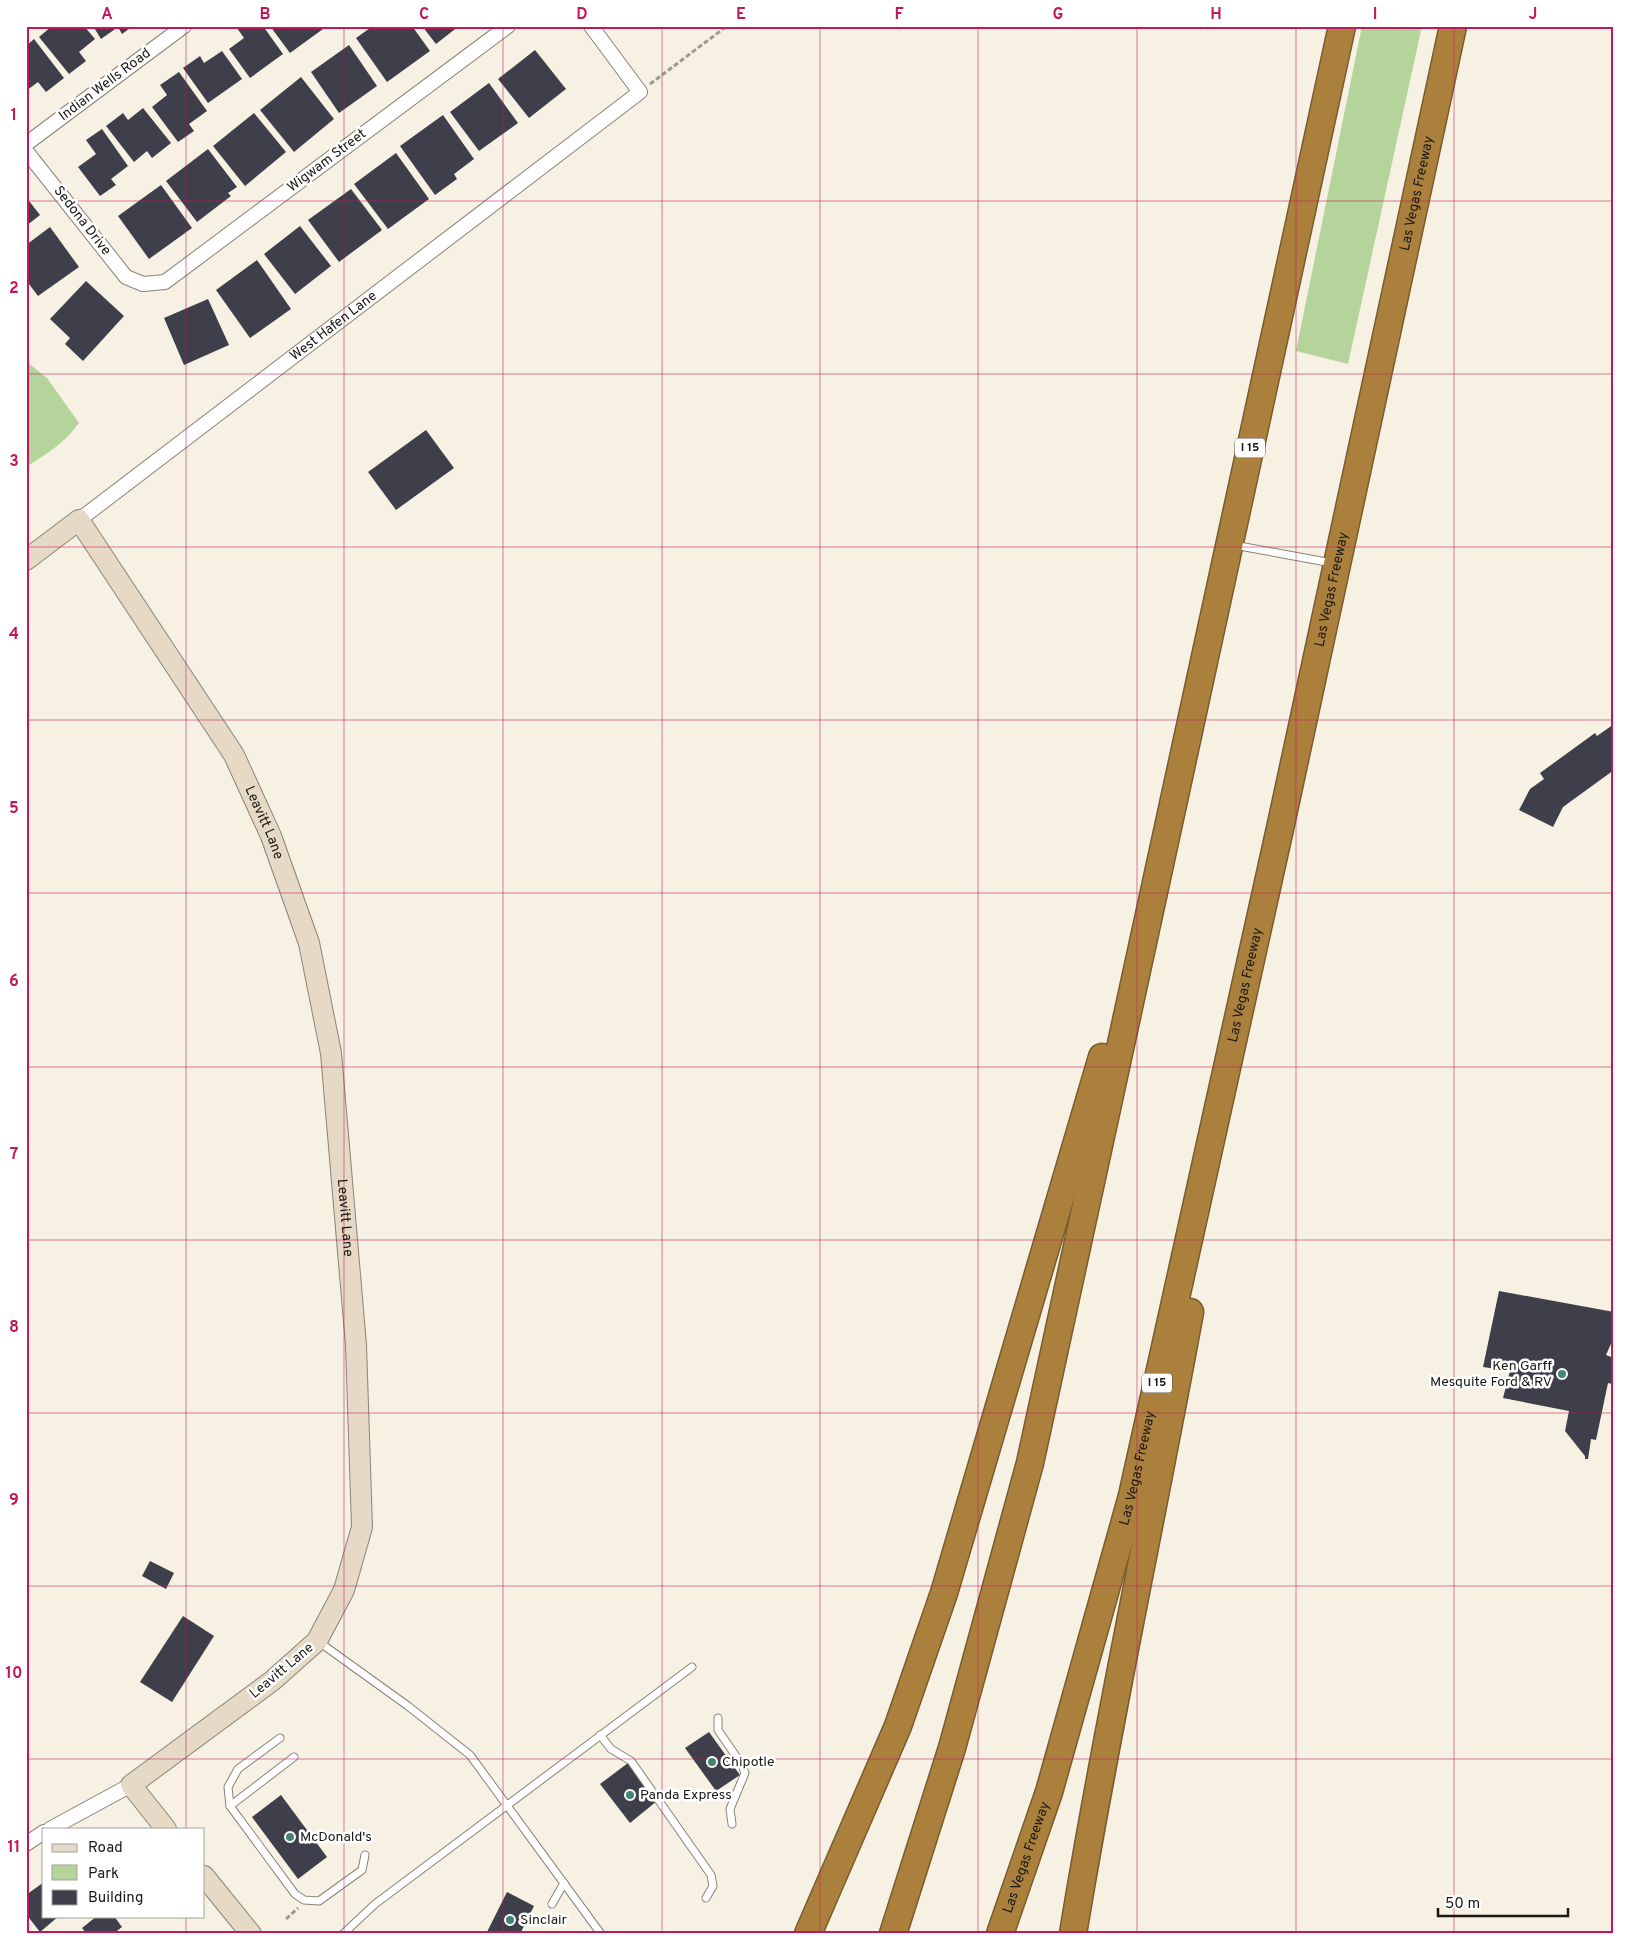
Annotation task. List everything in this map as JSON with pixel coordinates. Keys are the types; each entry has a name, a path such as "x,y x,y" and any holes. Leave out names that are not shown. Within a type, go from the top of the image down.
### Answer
{"highway":[{"name":"I 15","path":"893,1934 952,1748 1030,1464 1342,26"},
{"name":"Las Vegas Freeway","path":"1000,1934 1049,1792 1132,1496 1281,824 1453,26"},
{"path":"1073,1934 1087,1850 1157,1492 1281,824"},
{"path":"808,1934 898,1726 944,1593 1158,869"}],"main road":[{"name":"West Hafen Lane","path":"26,560 79,520"},
{"name":"Leavitt Lane","path":"79,520 234,755 271,836 309,943 331,1053 356,1345 362,1527 344,1590 318,1641 272,1681 131,1785"},
{"path":"131,1785 165,1828"},
{"path":"205,1877 251,1934"}],"street":[{"name":"Indian Wells Road","path":"26,144 184,26"},
{"name":"Wigwam Street","path":"143,284 164,282 508,26"},
{"path":"591,26 640,92"},
{"name":"West Hafen Lane","path":"79,520 640,92"},
{"name":"Sedona Drive","path":"26,151 126,277 143,284"},
{"name":"Leavitt Lane","path":"52,1828 131,1785"},
{"path":"26,1844 42,1833"}],"lane":[{"path":"1229,544 1337,564"},
{"path":"318,1641 408,1706 470,1755 601,1934"},
{"path":"343,1934 375,1904 692,1667"},
{"path":"718,1718 718,1730 742,1765 745,1773 730,1809 732,1824"},
{"path":"600,1735 611,1749 631,1761 712,1875 713,1886 706,1898"},
{"path":"280,1738 238,1769 228,1787 230,1806 295,1894 304,1900 319,1900 362,1870 365,1855"},
{"path":"230,1806 294,1758"},
{"path":"552,1904 564,1883"}],"path":[{"path":"640,92 727,26"}],"green space":[{"path":"1362,26 1422,26 1348,364 1296,351"},
{"path":"26,361 47,378 79,423 74,430 48,453 26,467"}],"building":[{"path":"52,26 84,26 95,39 79,52 86,61 69,74 39,37"},
{"path":"93,26 133,26 122,34 118,27 101,39"},
{"path":"239,26 263,26 283,54 250,78 229,49 244,38 237,28"},
{"path":"270,26 322,26 323,29 290,53"},
{"path":"373,26 412,26 430,51 387,82 356,38"},
{"path":"422,26 459,26 436,44"},
{"path":"34,39 64,78 46,92 38,82 26,91 26,46"},
{"path":"349,45 377,86 339,113 311,72"},
{"path":"535,50 566,89 529,118 498,79"},
{"path":"222,51 242,79 208,103 183,68 200,56 204,63"},
{"path":"179,72 207,111 189,124 194,131 178,142 152,107 167,95 160,85"},
{"path":"301,77 334,119 294,152 260,110"},
{"path":"489,83 518,123 479,151 450,112"},
{"path":"143,108 171,143 152,158 147,151 134,162 106,126 123,113 128,120"},
{"path":"254,113 286,152 245,186 213,146"},
{"path":"443,115 474,159 454,174 457,179 435,195 400,146"},
{"path":"102,129 128,166 111,179 116,185 100,196 78,167 96,154 86,140"},
{"path":"208,149 237,187 228,193 231,196 197,222 166,181"},
{"path":"396,153 429,199 388,229 354,184"},
{"path":"161,185 192,228 149,259 118,216"},
{"path":"351,189 382,230 339,262 308,220"},
{"path":"26,197 40,215 26,226"},
{"path":"300,226 331,266 295,294 264,254"},
{"path":"50,227 79,267 38,296 26,280 26,245"},
{"path":"257,260 291,309 250,338 216,290"},
{"path":"86,281 124,316 83,361 65,344 70,338 50,319"},
{"path":"208,299 229,345 184,365 164,318"},
{"path":"426,430 454,468 396,510 368,472"},
{"path":"1614,724 1614,770 1563,807 1553,827 1519,810 1530,789 1544,779 1540,773 1595,733 1597,736"},
{"name":"Ken Garff Mesquite Ford & RV","path":"1499,1291 1614,1312 1614,1337 1606,1355 1614,1358 1612,1371 1614,1371 1614,1376 1612,1384 1608,1383 1596,1440 1591,1439 1588,1459 1585,1459 1585,1456 1565,1431 1569,1411 1503,1398 1510,1371 1483,1367"},
{"path":"150,1561 174,1573 166,1589 142,1576"},
{"path":"183,1616 214,1636 172,1702 140,1682"},
{"name":"Chipotle","path":"709,1732 740,1775 716,1791 685,1748"},
{"path":"628,1763 657,1801 630,1823 600,1784"},
{"name":"McDonald's","path":"281,1795 327,1857 298,1879 252,1817"},
{"path":"42,1883 42,1918 57,1918 40,1932 26,1914 26,1895"},
{"name":"Sinclair","path":"507,1892 534,1906 520,1934 486,1934"},
{"path":"94,1918 115,1918 122,1927 113,1934 87,1934 82,1928"}],"place":[{"name":"Ken Garff Mesquite Ford & RV","path":"1562,1374"},
{"name":"Chipotle","path":"712,1762"},
{"name":"Panda Express","path":"630,1795"},
{"name":"McDonald's","path":"290,1837"},
{"name":"Sinclair","path":"510,1920"}]}
